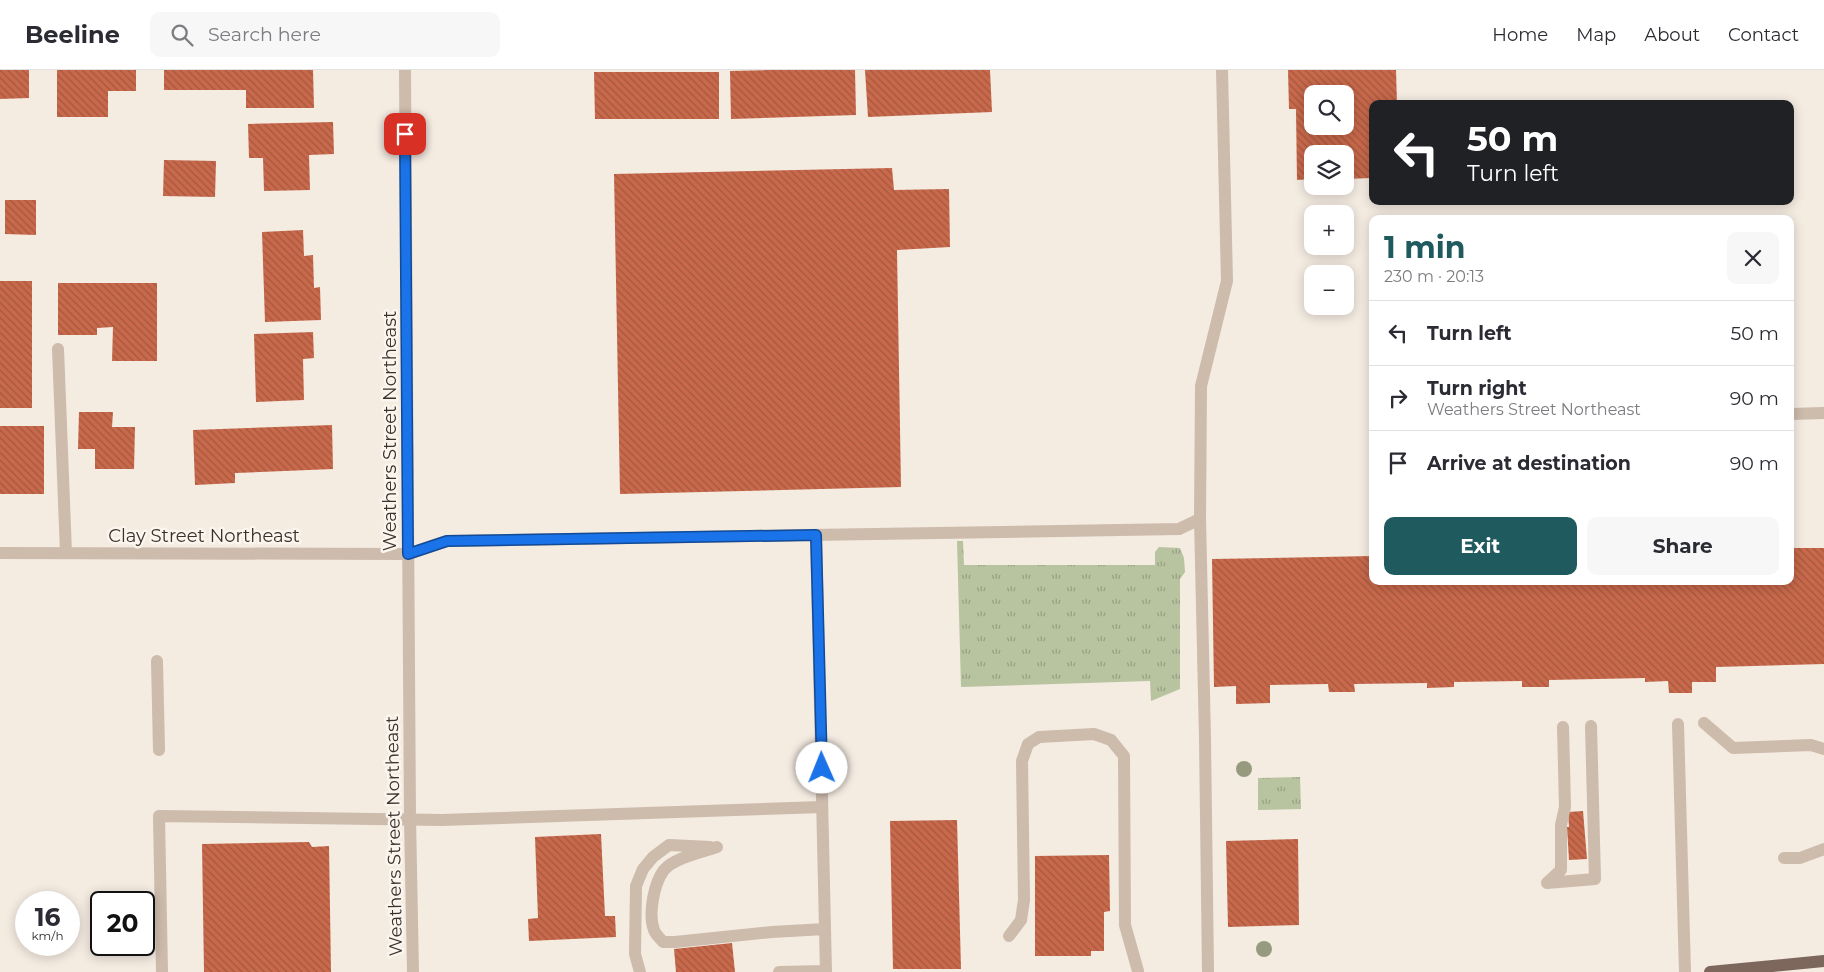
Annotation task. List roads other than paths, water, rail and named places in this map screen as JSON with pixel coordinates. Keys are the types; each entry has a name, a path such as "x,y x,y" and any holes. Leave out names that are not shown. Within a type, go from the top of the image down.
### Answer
{"main road":[{"path":"1710,972 1824,961"}],"street":[{"name":"Weathers Street Northeast","path":"404,70 413,972"},
{"path":"1208,972 1200,519 1201,386 1227,282 1222,70"},
{"path":"58,349 66,553"},
{"path":"1794,414 1824,414"},
{"name":"Clay Street Northeast","path":"0,553 408,554 447,541 1179,529 1200,519"},
{"path":"779,972 826,971 816,535"},
{"path":"156,661 159,750"},
{"path":"1704,723 1733,748 1810,745 1824,749"},
{"path":"1678,724 1685,972"},
{"path":"1563,727 1565,807 1561,825 1561,870 1547,883 1595,879 1592,726"},
{"path":"1009,936 1021,920 1024,900 1022,761 1028,744 1039,736 1094,734 1110,740 1124,756 1125,925 1138,971"},
{"path":"162,972 159,816 482,819 822,807"},
{"path":"640,972 635,954 636,886 643,869 669,845 717,847 680,859 664,870 655,889 651,913 654,931 663,942 825,929"},
{"path":"1784,858 1800,858 1824,849"}]}
